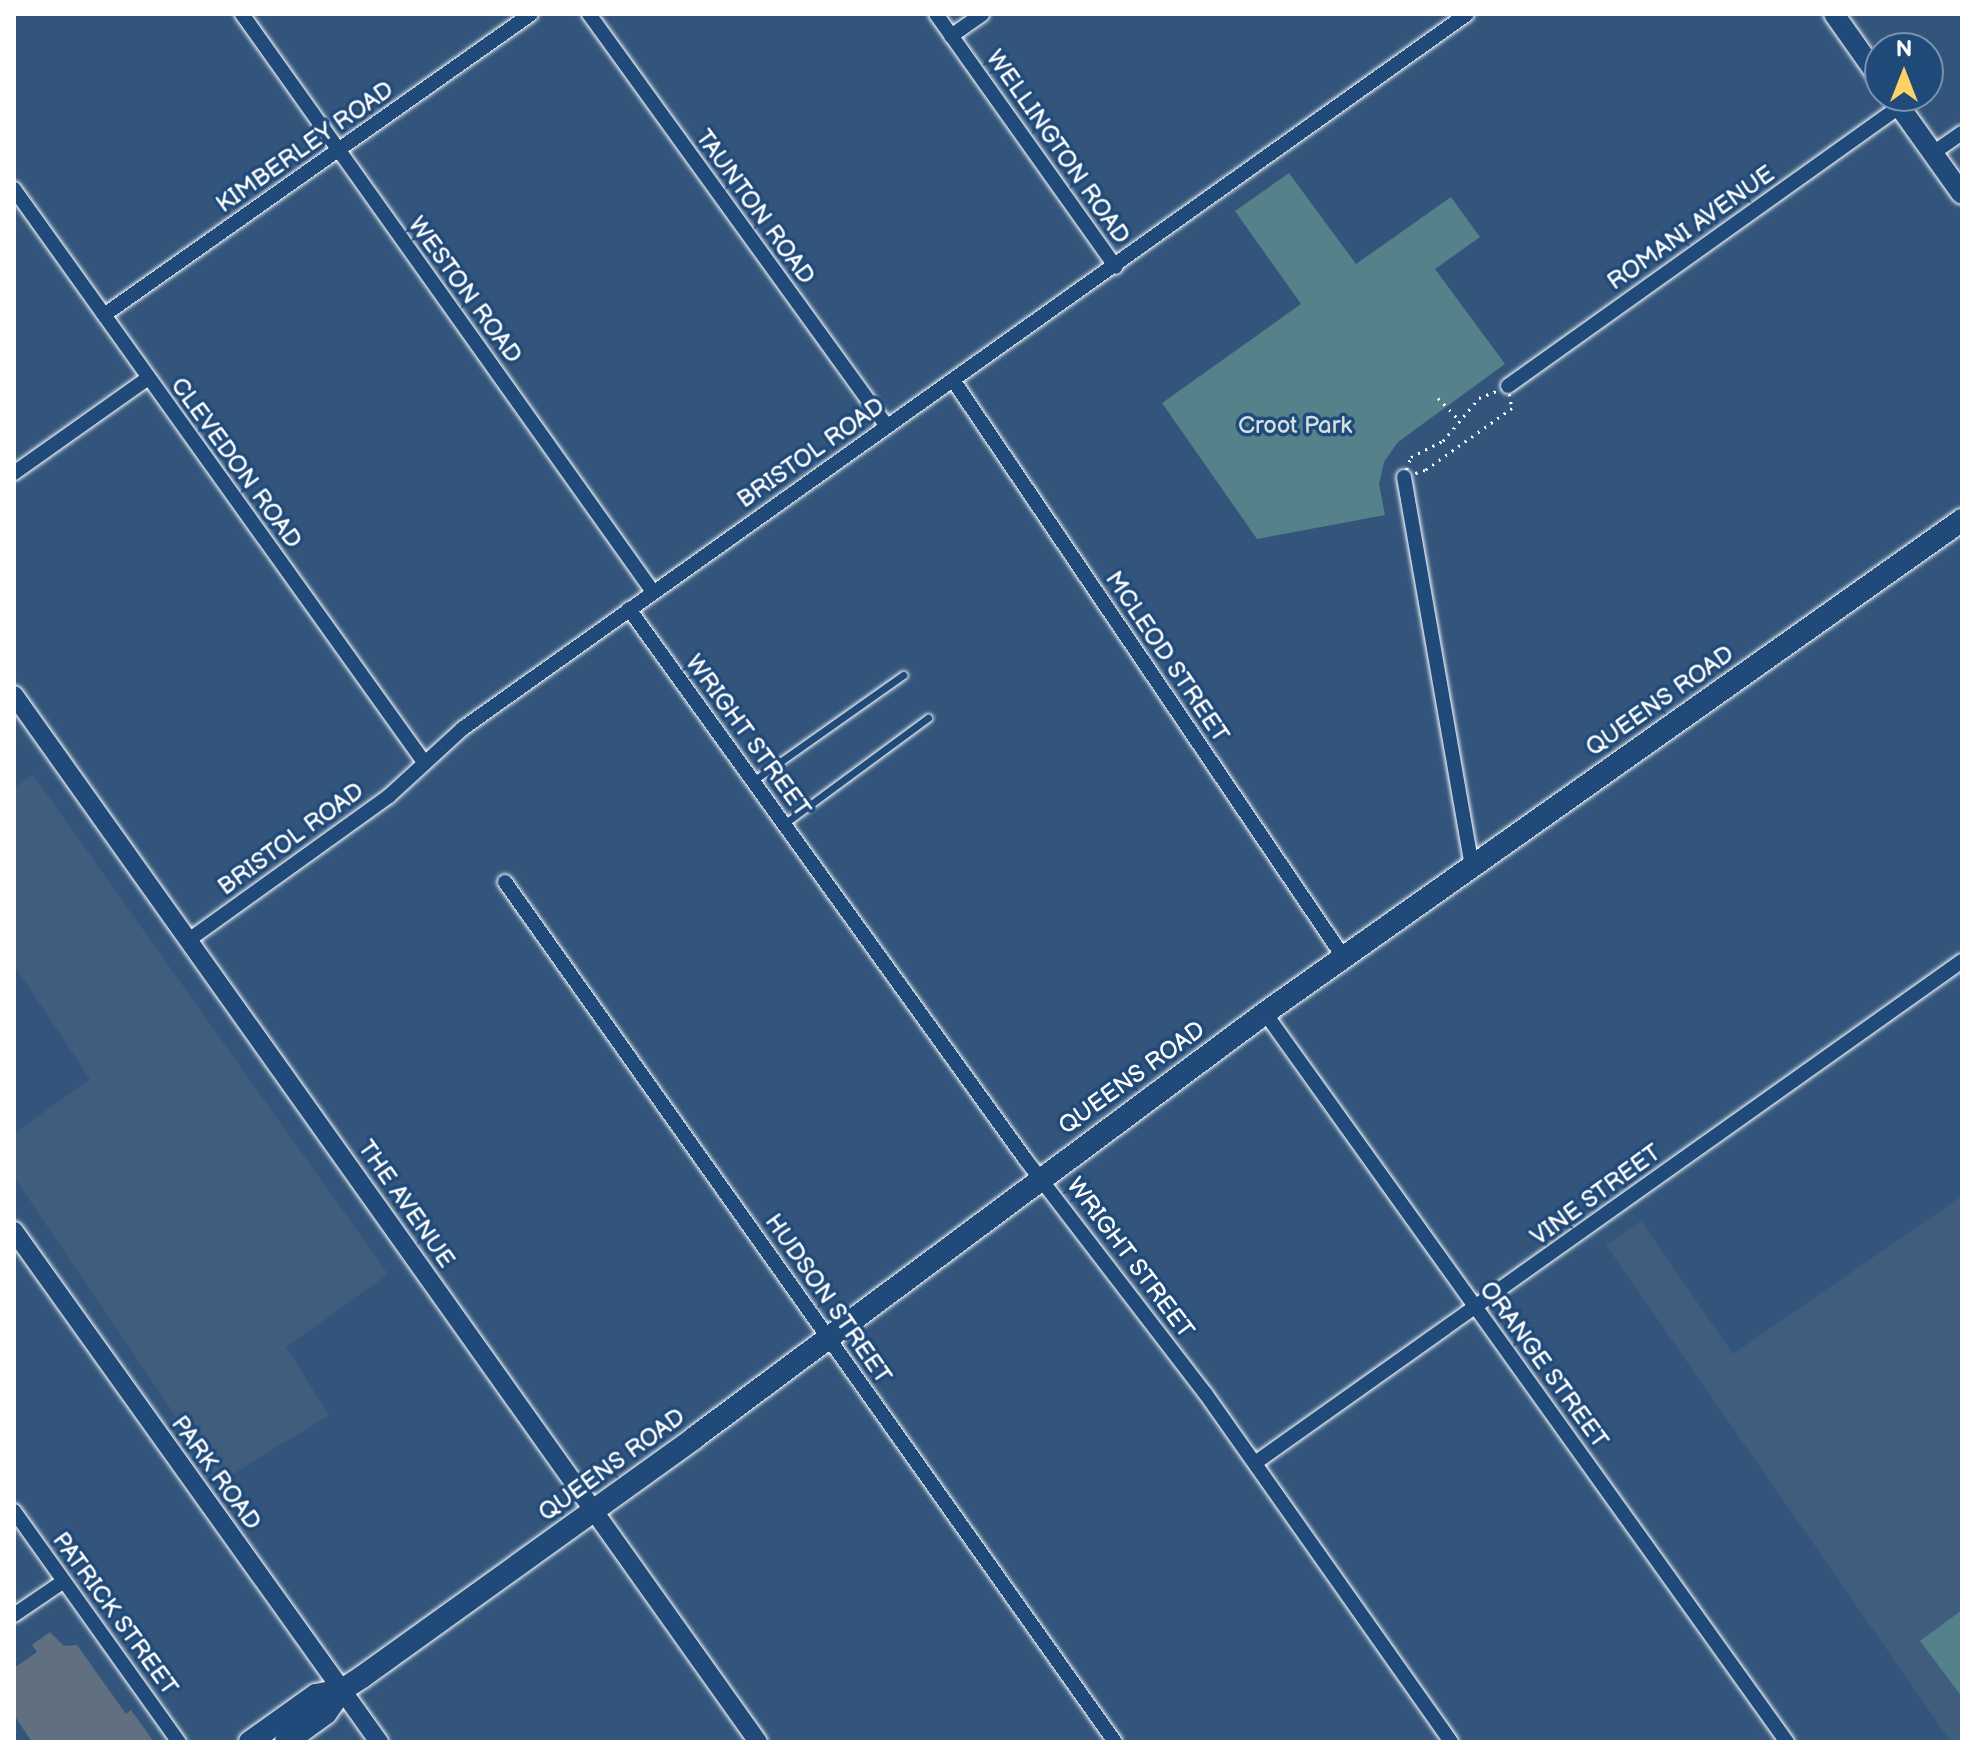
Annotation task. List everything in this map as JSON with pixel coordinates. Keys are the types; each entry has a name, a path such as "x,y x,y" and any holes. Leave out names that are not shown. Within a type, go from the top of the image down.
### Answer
{"main road":[{"path":"1834,14 1864,56"},
{"path":"1904,112 1962,194"},
{"name":"QUEENS ROAD","path":"286,1742 326,1713 342,1690 593,1511 1265,1013 1962,520"},
{"name":"QUEENS ROAD","path":"250,1742 316,1695 342,1690"}],"street":[{"name":"WESTON ROAD","path":"242,14 653,592"},
{"name":"KIMBERLEY ROAD","path":"104,315 531,14"},
{"name":"TAUNTON ROAD","path":"589,14 886,425"},
{"name":"WELLINGTON ROAD","path":"936,14 1116,267"},
{"path":"951,36 982,14"},
{"name":"BRISTOL ROAD","path":"190,939 389,796 424,762 629,609 886,425 1116,267 1467,14"},
{"name":"ROMANI AVENUE","path":"1508,386 1881,112"},
{"path":"1933,153 1962,133"},
{"name":"CLEVEDON ROAD","path":"14,189 424,762"},
{"path":"14,473 148,378"},
{"name":"MCLEOD STREET","path":"953,380 1344,958"},
{"path":"1404,477 1472,867"},
{"name":"WRIGHT STREET","path":"629,609 1042,1177 1255,1463 1451,1742"},
{"name":"THE AVENUE","path":"14,695 758,1742"},
{"name":"HUDSON STREET","path":"505,882 1115,1742"},
{"name":"VINE STREET","path":"1255,1463 1962,961"},
{"name":"ORANGE STREET","path":"1265,1013 1787,1742"},
{"name":"PARK ROAD","path":"14,1231 379,1742"},
{"name":"PATRICK STREET","path":"14,1511 179,1742"},
{"path":"14,1615 64,1581"}],"lane":[{"path":"753,781 903,675"},
{"path":"784,824 928,718"}],"path":[{"path":"1508,386 1512,408 1425,470 1404,477 1411,457 1443,441 1479,398 1508,386"},
{"path":"1438,398 1460,421"}],"shaded area":[{"path":"33,775 388,1274 286,1347 329,1415 220,1482 14,1177 14,1134 90,1079 14,965 14,788"},
{"path":"1962,1196 1962,1742 1951,1742 1606,1245 1641,1221 1733,1354"}],"green space":[{"name":"Croot Park","path":"1289,173 1356,264 1451,197 1480,237 1435,269 1505,364 1398,442 1384,462 1379,484 1385,515 1257,539 1162,403 1301,304 1235,211"},
{"path":"1962,1610 1962,1697 1920,1641"}],"building":[{"path":"50,1632 64,1646 77,1645 126,1714 131,1710 154,1742 32,1742 14,1715 14,1668 37,1652 32,1645"}]}
